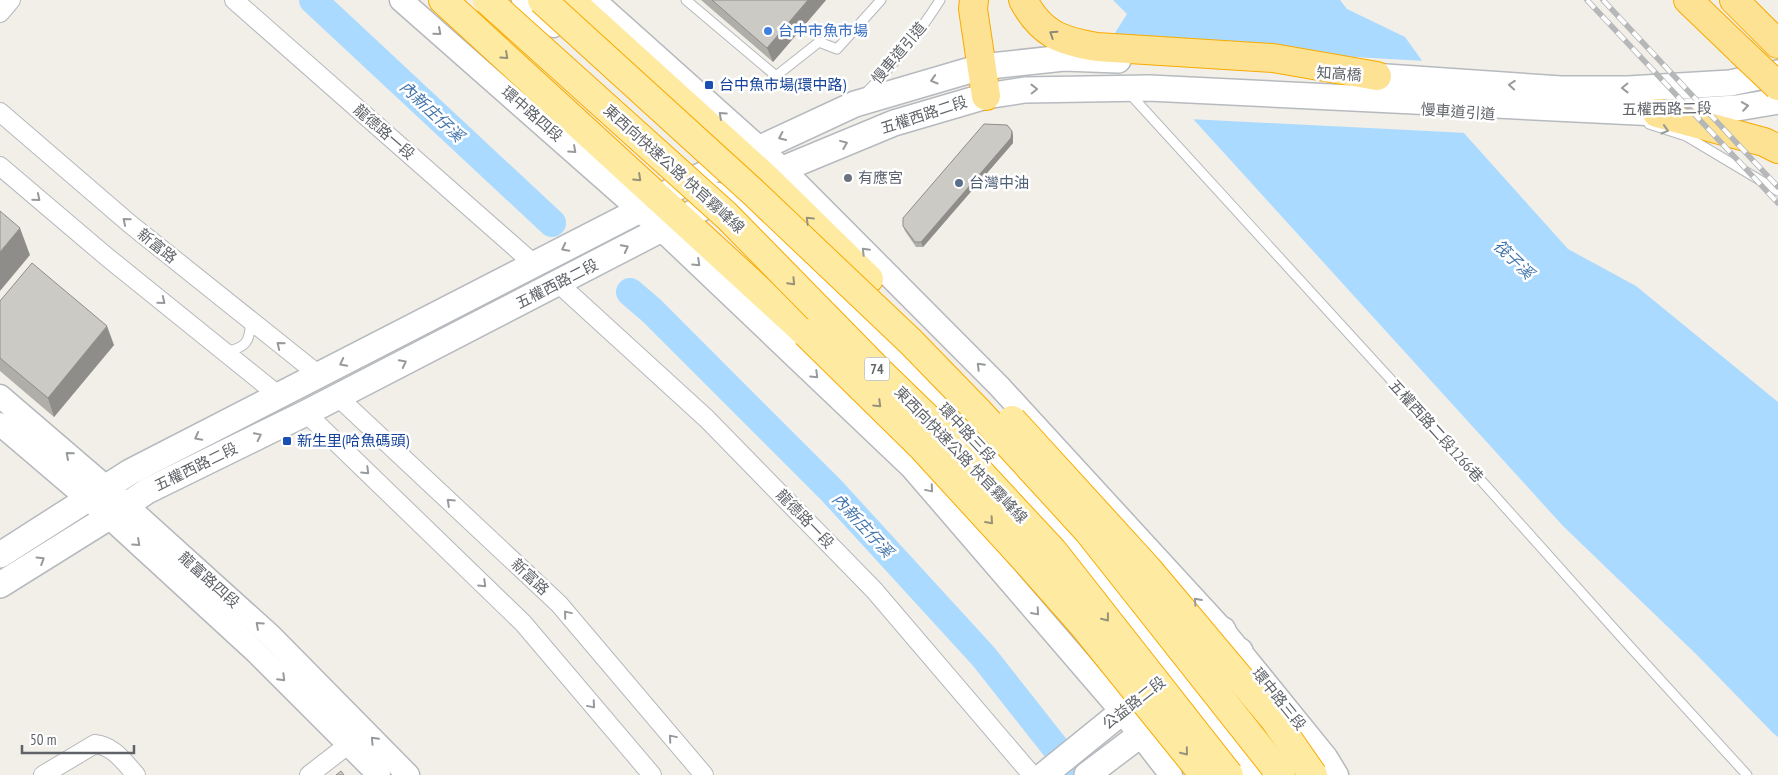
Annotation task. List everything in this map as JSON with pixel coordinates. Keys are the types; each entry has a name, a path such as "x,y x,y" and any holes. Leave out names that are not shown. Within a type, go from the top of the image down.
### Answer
{"highway":[{"path":"443,0 660,198 671,224 806,333 922,447 1083,625 1204,775"},
{"name":"東西向快速公路 快官霧峰線","path":"486,0 727,216 880,372 946,436 1053,551 1229,775"},
{"path":"542,0 754,192 978,410 1088,531 1281,775"},
{"path":"570,0 633,59 774,173 868,279 1022,430 1147,568 1274,719 1313,775"},
{"path":"974,0 973,9 986,96"},
{"path":"1023,0 1038,22 1049,32 1061,39 1107,53 1273,58 1377,76"},
{"path":"1688,0 1778,86"},
{"path":"1734,0 1778,44"},
{"path":"1648,118 1764,142 1778,150"}],"main road":[{"name":"五權西路二段","path":"0,555 130,472 750,152 854,104 981,67 1107,53"},
{"name":"五權西路二段","path":"1559,98 1628,89 1730,83 1778,73"},
{"name":"知高橋","path":"1377,76 1559,98"},
{"name":"五權西路二段","path":"0,585 147,491 306,413 671,224 774,173 894,123 986,96 1025,90 1124,87 1153,93"},
{"name":"知高橋","path":"1153,93 1559,98"},
{"name":"五權西路二段","path":"1559,98 1648,118 1737,108 1778,101"},
{"name":"公益路二段","path":"1050,771 1223,630"},
{"name":"公益路二段","path":"1087,775 1133,740 1240,651"}],"street":[{"path":"0,12 11,0"},
{"name":"龍德路一段","path":"234,0 534,264"},
{"name":"環中路四段","path":"401,0 660,198"},
{"path":"472,0 660,198 732,193"},
{"path":"523,0 715,170"},
{"path":"594,0 750,152"},
{"name":"新富路","path":"0,112 130,224 318,375"},
{"path":"0,166 107,257 278,395"},
{"name":"環中路三段","path":"715,170 732,193 841,290 969,417 1073,534 1193,691 1264,775"},
{"name":"環中路三段","path":"774,173 1000,386 1223,630 1326,757 1337,775"},
{"path":"671,224 912,468 1133,740 1171,775"},
{"name":"龍德路一段","path":"558,283 707,419 874,590 1032,775"},
{"name":"龍富路四段","path":"0,396 117,511 271,636 408,775"},
{"name":"新富路","path":"338,396 559,604 704,775"},
{"path":"306,413 522,623 652,775"},
{"name":"龍富路四段","path":"0,424 97,493"},
{"name":"龍富路四段","path":"117,511 379,775"},
{"name":"環中路三段","path":"1193,691 1251,775"},
{"path":"43,775 95,744 105,745 136,775"},
{"path":"309,775 349,744"}],"lane":[{"path":"686,0 776,76 819,42 837,49 881,0"},
{"name":"慢車道引道","path":"854,104 893,65 921,30 940,0"},
{"name":"五權西路二段1266巷","path":"1124,87 1747,775"},
{"name":"慢車道引道","path":"1270,103 1358,106 1518,116"},
{"path":"1648,118 1648,124 1686,136 1778,191"},
{"path":"225,352 239,349 246,344 251,321"}],"water":[{"name":"筏子溪","path":"1113,0 1340,0 1347,9 1405,37 1443,90 1454,122 1568,249 1636,286 1778,402 1778,737 1696,654 1563,526 1115,33 1127,14"}],"pier":[{"path":"1122,44 1425,61 1445,88 1456,121 1467,133 1189,119"}],"building":[{"path":"712,0 808,0 767,48"},
{"name":"台灣中油","path":"984,124 1007,125 1012,131 1011,138 921,242 915,242 903,226 903,218"},
{"path":"0,211 20,228 0,252"},
{"path":"32,263 107,326 48,398 0,358 0,301"},
{"path":"341,771 344,775 336,775"}],"waterway":[{"name":"內新庄仔溪","path":"313,0 552,223"},
{"name":"內新庄仔溪","path":"630,292 651,310 832,491 984,657 1077,775"}],"railway":[{"path":"1587,0 1778,203"},
{"path":"1603,0 1778,187"}],"place":[{"name":"台中市魚市場","path":"768,31"},
{"name":"台中魚市場(環中路)","path":"709,85"},
{"name":"有應宮","path":"848,178"},
{"name":"台灣中油","path":"959,183"},
{"name":"新生里(哈魚碼頭)","path":"287,441"}]}
